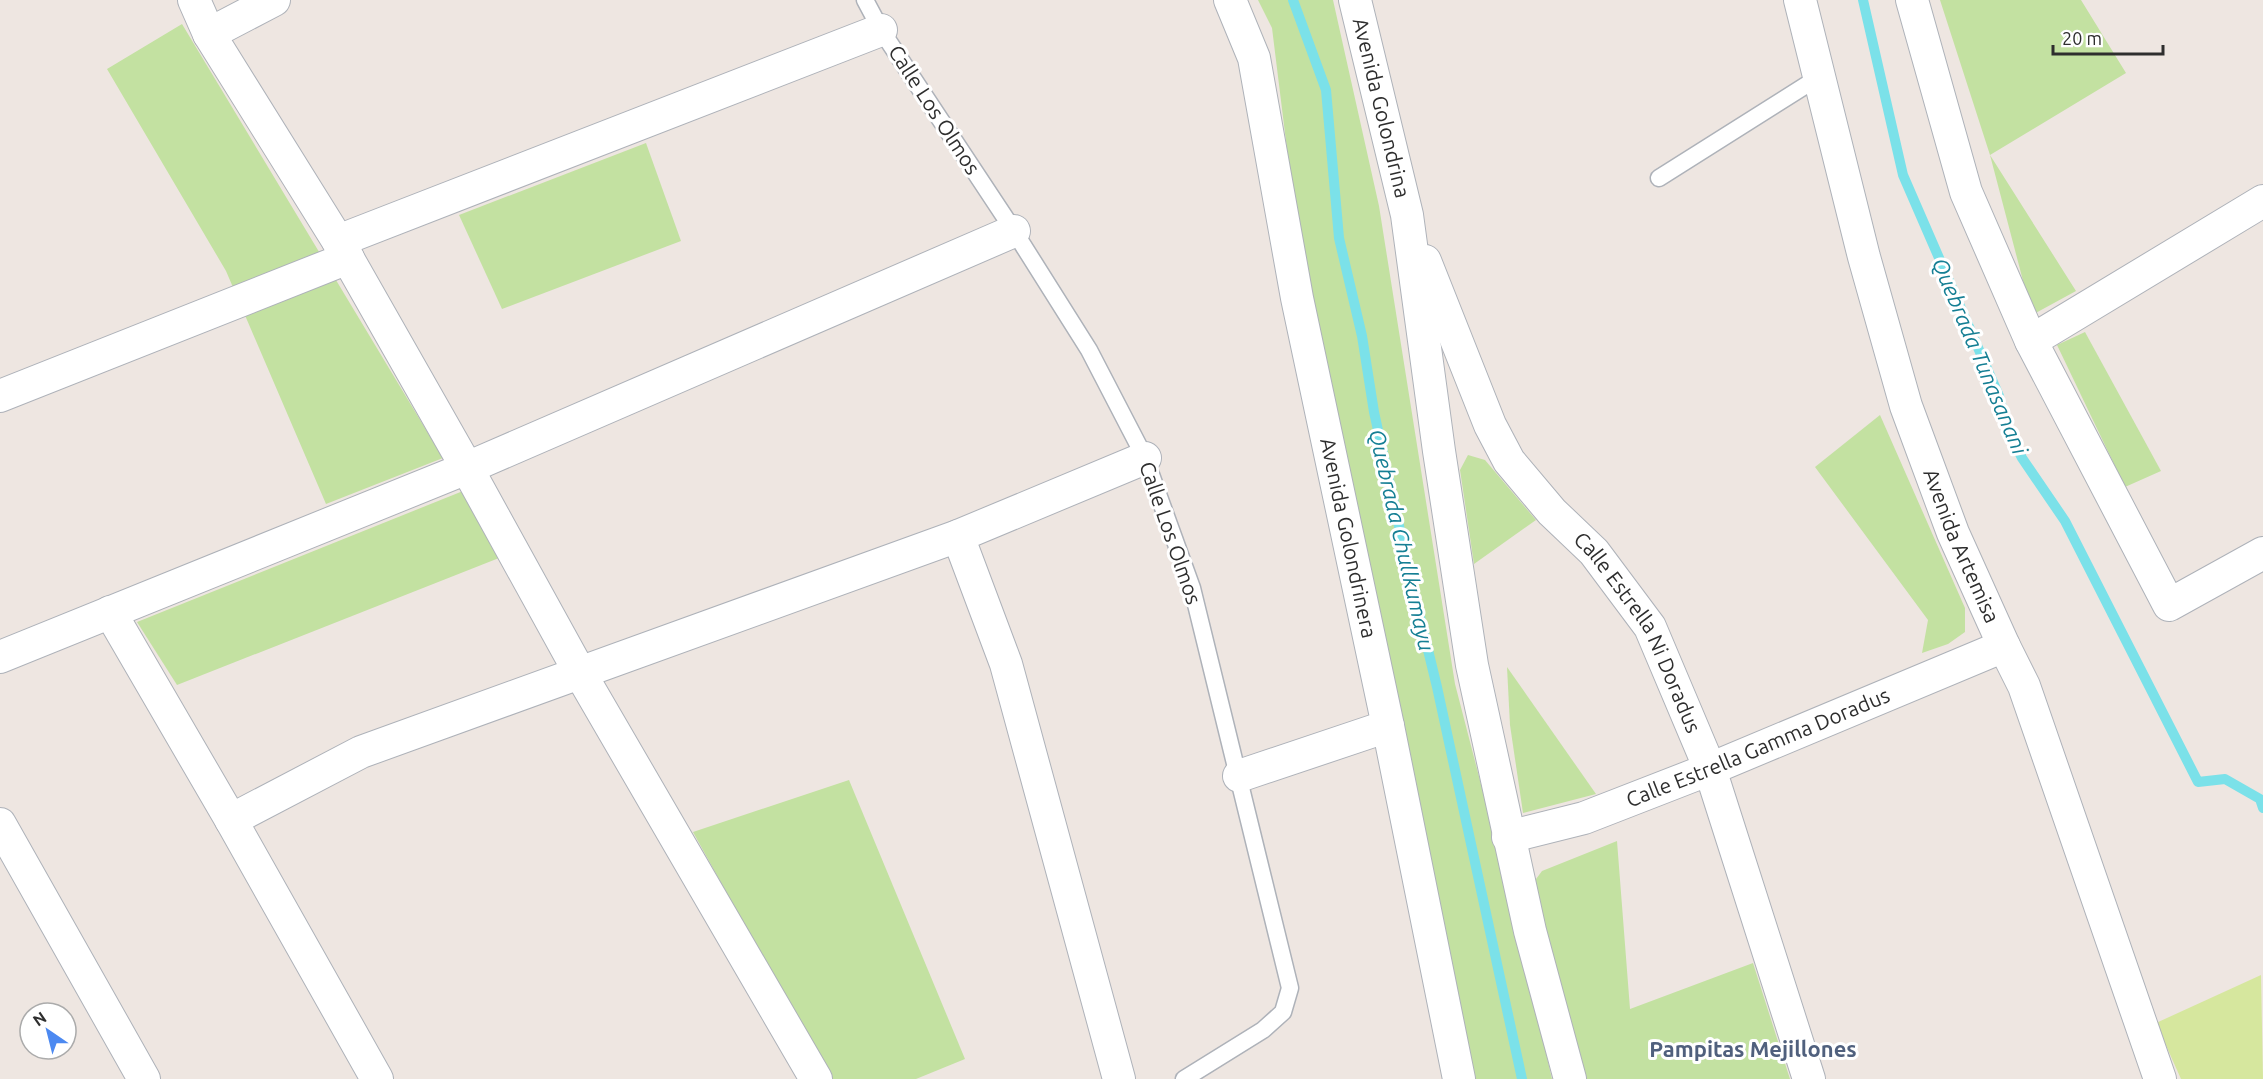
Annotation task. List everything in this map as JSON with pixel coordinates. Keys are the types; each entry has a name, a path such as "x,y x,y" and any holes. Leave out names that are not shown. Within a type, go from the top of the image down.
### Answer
{"street":[{"path":"194,0 209,34 343,250 580,673 816,1079"},
{"path":"209,34 274,0"},
{"name":"Avenida Golondrinera","path":"1230,0 1254,58 1297,298 1388,726 1459,1079"},
{"name":"Avenida Golondrina","path":"1355,0 1407,215"},
{"name":"Avenida Artemisa","path":"1800,0 1864,257 1906,406 1953,533 2024,686 2160,1079"},
{"path":"1912,0 1966,192 2031,341 2169,605 2263,553"},
{"path":"0,396 343,250 882,30"},
{"path":"2031,341 2263,201"},
{"path":"1407,215 1439,451 1472,665 1530,931 1570,1079"},
{"name":"Calle Estrella Ni Doradus","path":"1407,215 1490,425 1509,461 1552,512 1594,552 1650,627 1710,769 1809,1079"},
{"path":"0,657 467,468 1014,231"},
{"path":"231,820 361,752 958,536 1145,458"},
{"path":"958,536 1006,664 1119,1079"},
{"path":"110,612 231,820 377,1079"},
{"name":"Calle Estrella Gamma Doradus","path":"1508,837 1584,818 1710,769 2004,646"},
{"path":"1239,776 1388,726"},
{"path":"0,824 144,1079"}],"lane":[{"name":"Calle Los Olmos","path":"865,0 882,30 1089,350 1145,458 1192,588 1290,988 1283,1012 1263,1030 1184,1079"},
{"path":"1659,178 1819,77"}],"green space":[{"path":"1258,0 1333,0 1379,206 1455,684 1511,900 1552,1079 1473,1079 1295,214 1272,28"},
{"path":"1940,0 2081,0 2126,73 1990,155"},
{"path":"182,24 443,458 326,504 226,271 107,69"},
{"path":"646,143 681,241 502,309 459,215"},
{"path":"1990,155 2076,291 2032,315"},
{"path":"2085,332 2161,471 2125,487 2057,345"},
{"path":"1880,415 1965,608 1965,632 1948,644 1922,653 1928,620 1815,467"},
{"path":"1468,455 1485,460 1536,520 1474,564 1460,470"},
{"path":"463,491 499,558 177,685 137,622"},
{"path":"1507,667 1596,794 1523,813 1510,725"},
{"path":"849,780 965,1059 916,1079 829,1079 693,832"},
{"path":"1617,841 1630,1009 1753,963 1790,1079 1583,1079 1533,883 1542,871"},
{"path":"2261,975 2263,1079 2181,1079 2156,1023"}],"waterway":[{"name":"Quebrada Chullkumayu","path":"1293,0 1326,90 1339,238 1362,336 1374,412 1437,687 1522,1079"},
{"name":"Quebrada Tunasanani","path":"1863,0 1903,175 1999,396 2007,428 2022,458 2065,521 2198,782 2225,779 2260,799 2263,808"}],"district":[{"name":"Pampitas Mejillones","path":"1753,1049"}]}
